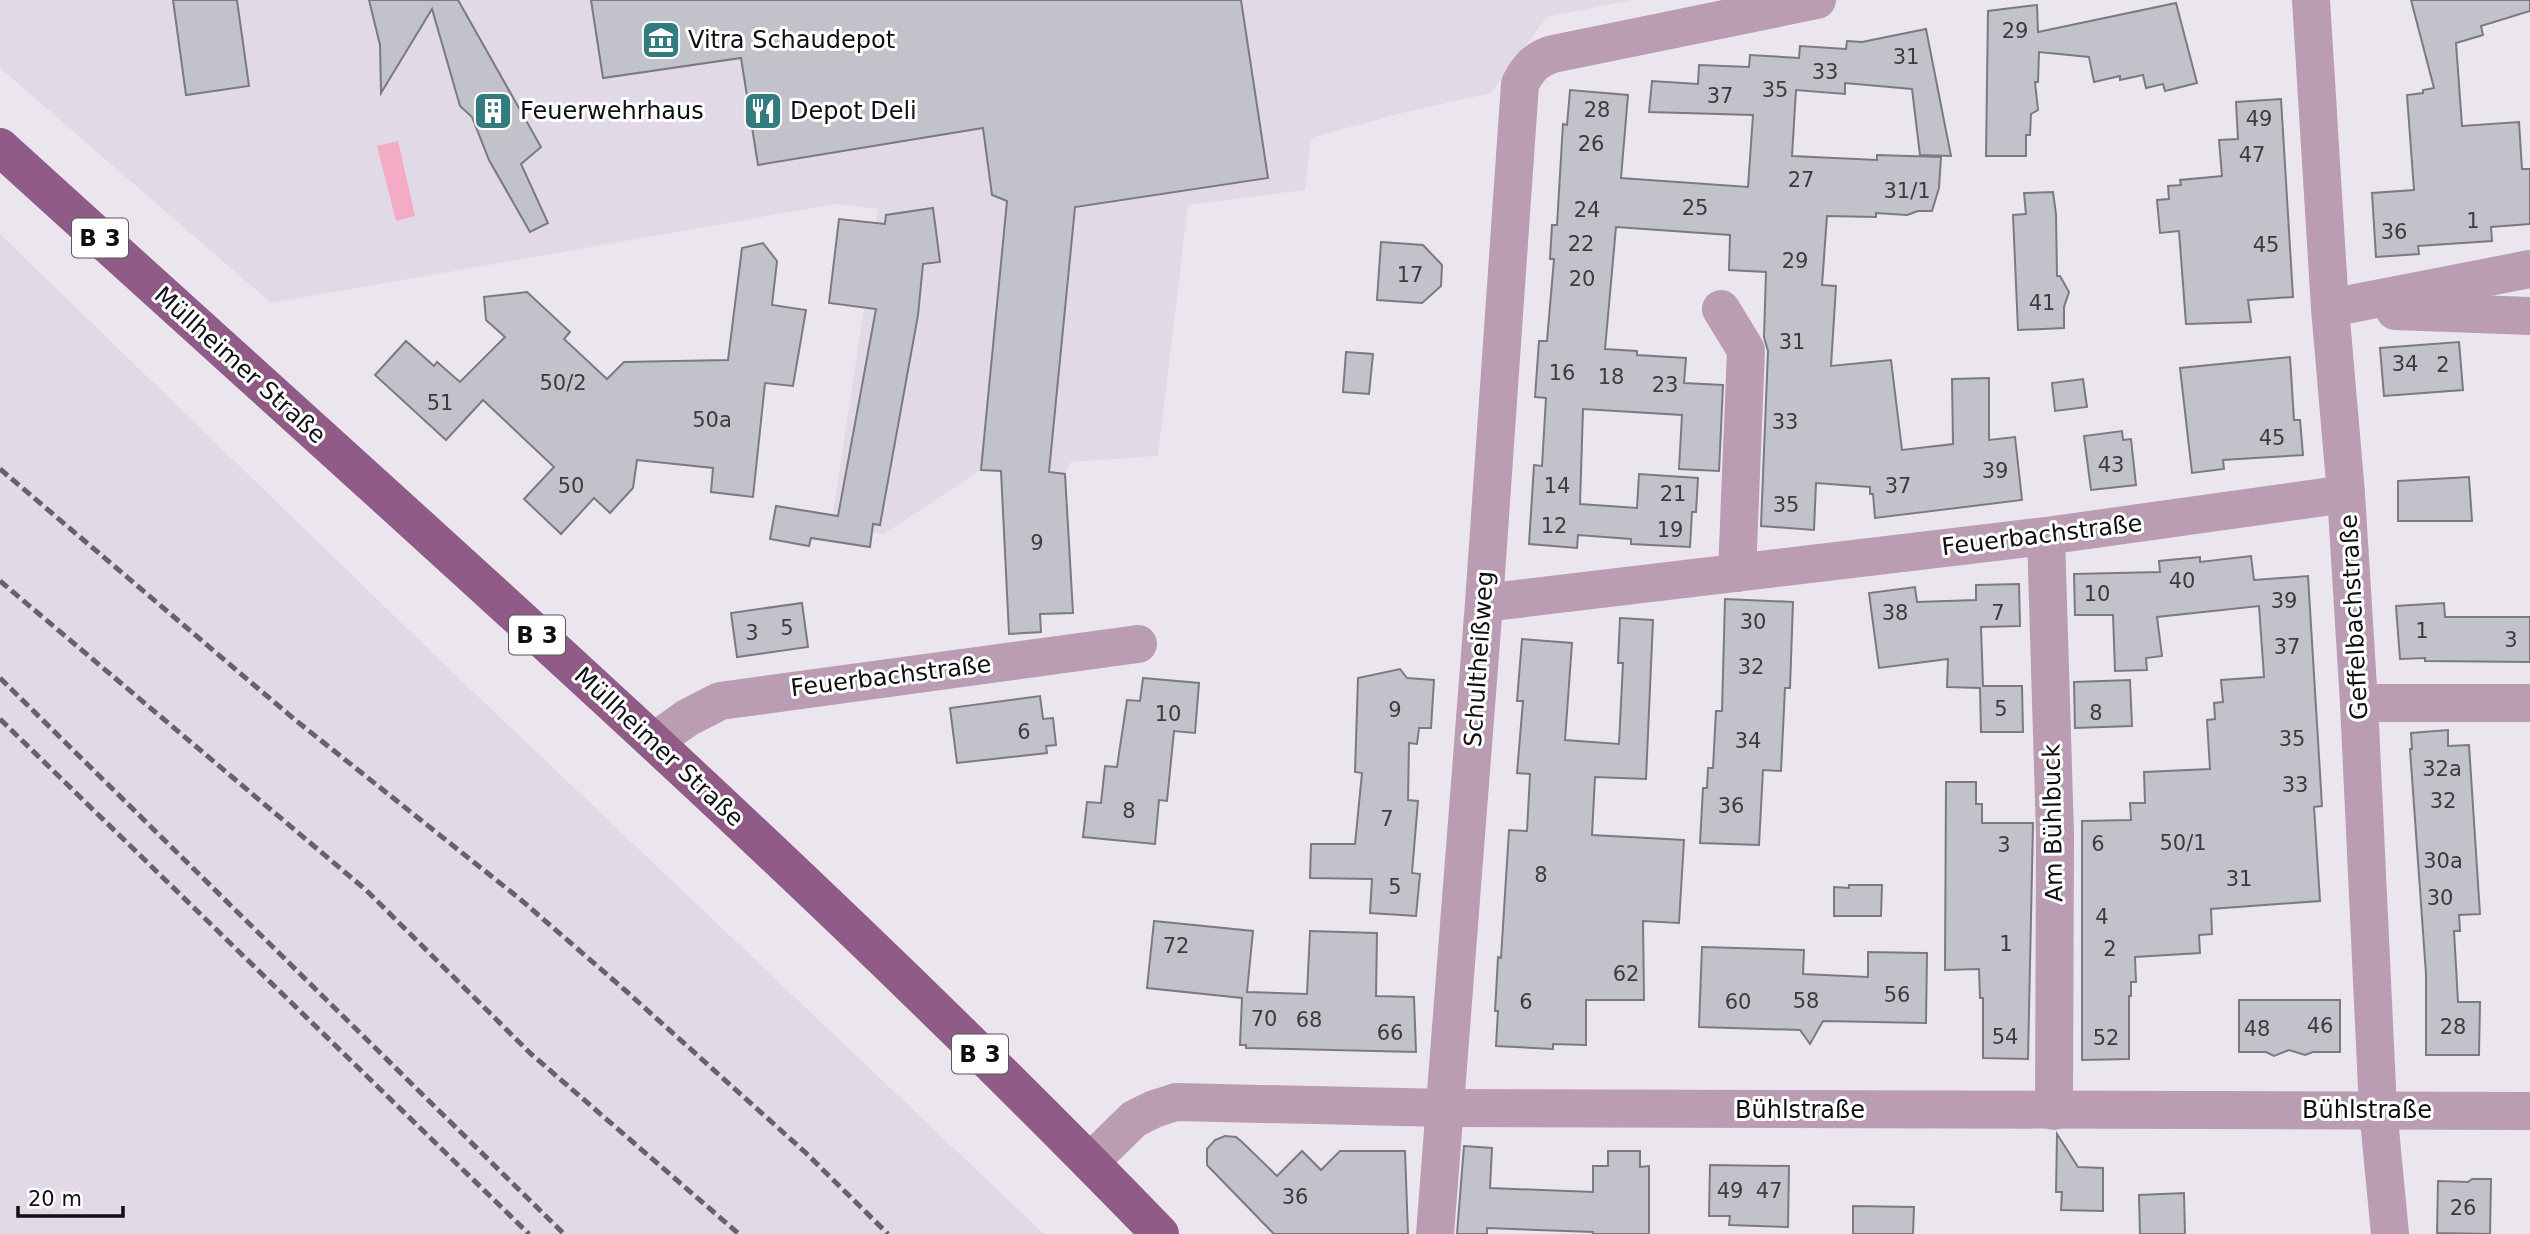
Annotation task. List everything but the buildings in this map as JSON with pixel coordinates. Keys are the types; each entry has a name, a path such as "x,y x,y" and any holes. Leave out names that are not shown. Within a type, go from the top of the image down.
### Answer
{"main road":[{"name":"Müllheimer Straße","path":"0,147 655,741 871,946 1090,1162"},
{"name":"B 3","path":"1090,1162 1160,1234"}],"street":[{"name":"Schultheißweg","path":"1435,1234 1484,603 1520,84 1533,64 1553,54 1817,0"},
{"name":"Geffelbachstraße","path":"2311,0 2359,703 2378,1110 2390,1234"},
{"path":"2330,309 2530,269"},
{"path":"1721,309 1746,350 1738,573"},
{"path":"2330,309 2530,316"},
{"name":"Feuerbachstraße","path":"1484,603 2046,536 2346,494"},
{"name":"Am Bühlbuck","path":"2046,536 2055,834 2054,1111"},
{"name":"Feuerbachstraße","path":"655,741 687,718 720,701 1138,644"},
{"path":"2359,703 2530,703"},
{"name":"Bühlstraße","path":"1090,1162 1134,1119 1176,1102 1446,1108 2530,1111"}],"shaded area":[{"path":"0,0 1632,0 1547,17 1491,93 1398,114 1311,138 1305,190 1188,205 1158,456 1071,462 1065,474 981,470 884,534 831,527 864,308 852,306 854,287 866,288 878,209 837,204 271,303 0,68"},
{"path":"398,141 415,216 396,221 377,146"},
{"path":"0,234 445,665 1044,1234 0,1234"}],"railway":[{"path":"0,469 294,719 520,899 806,1153 888,1234"},
{"path":"0,581 366,890 530,1053 739,1234"},
{"path":"0,678 564,1234"},
{"path":"0,719 529,1234"}],"place":[{"name":"Vitra Schaudepot","path":"661,40"},
{"name":"Feuerwehrhaus","path":"493,111"},
{"name":"Depot Deli","path":"763,111"}]}
